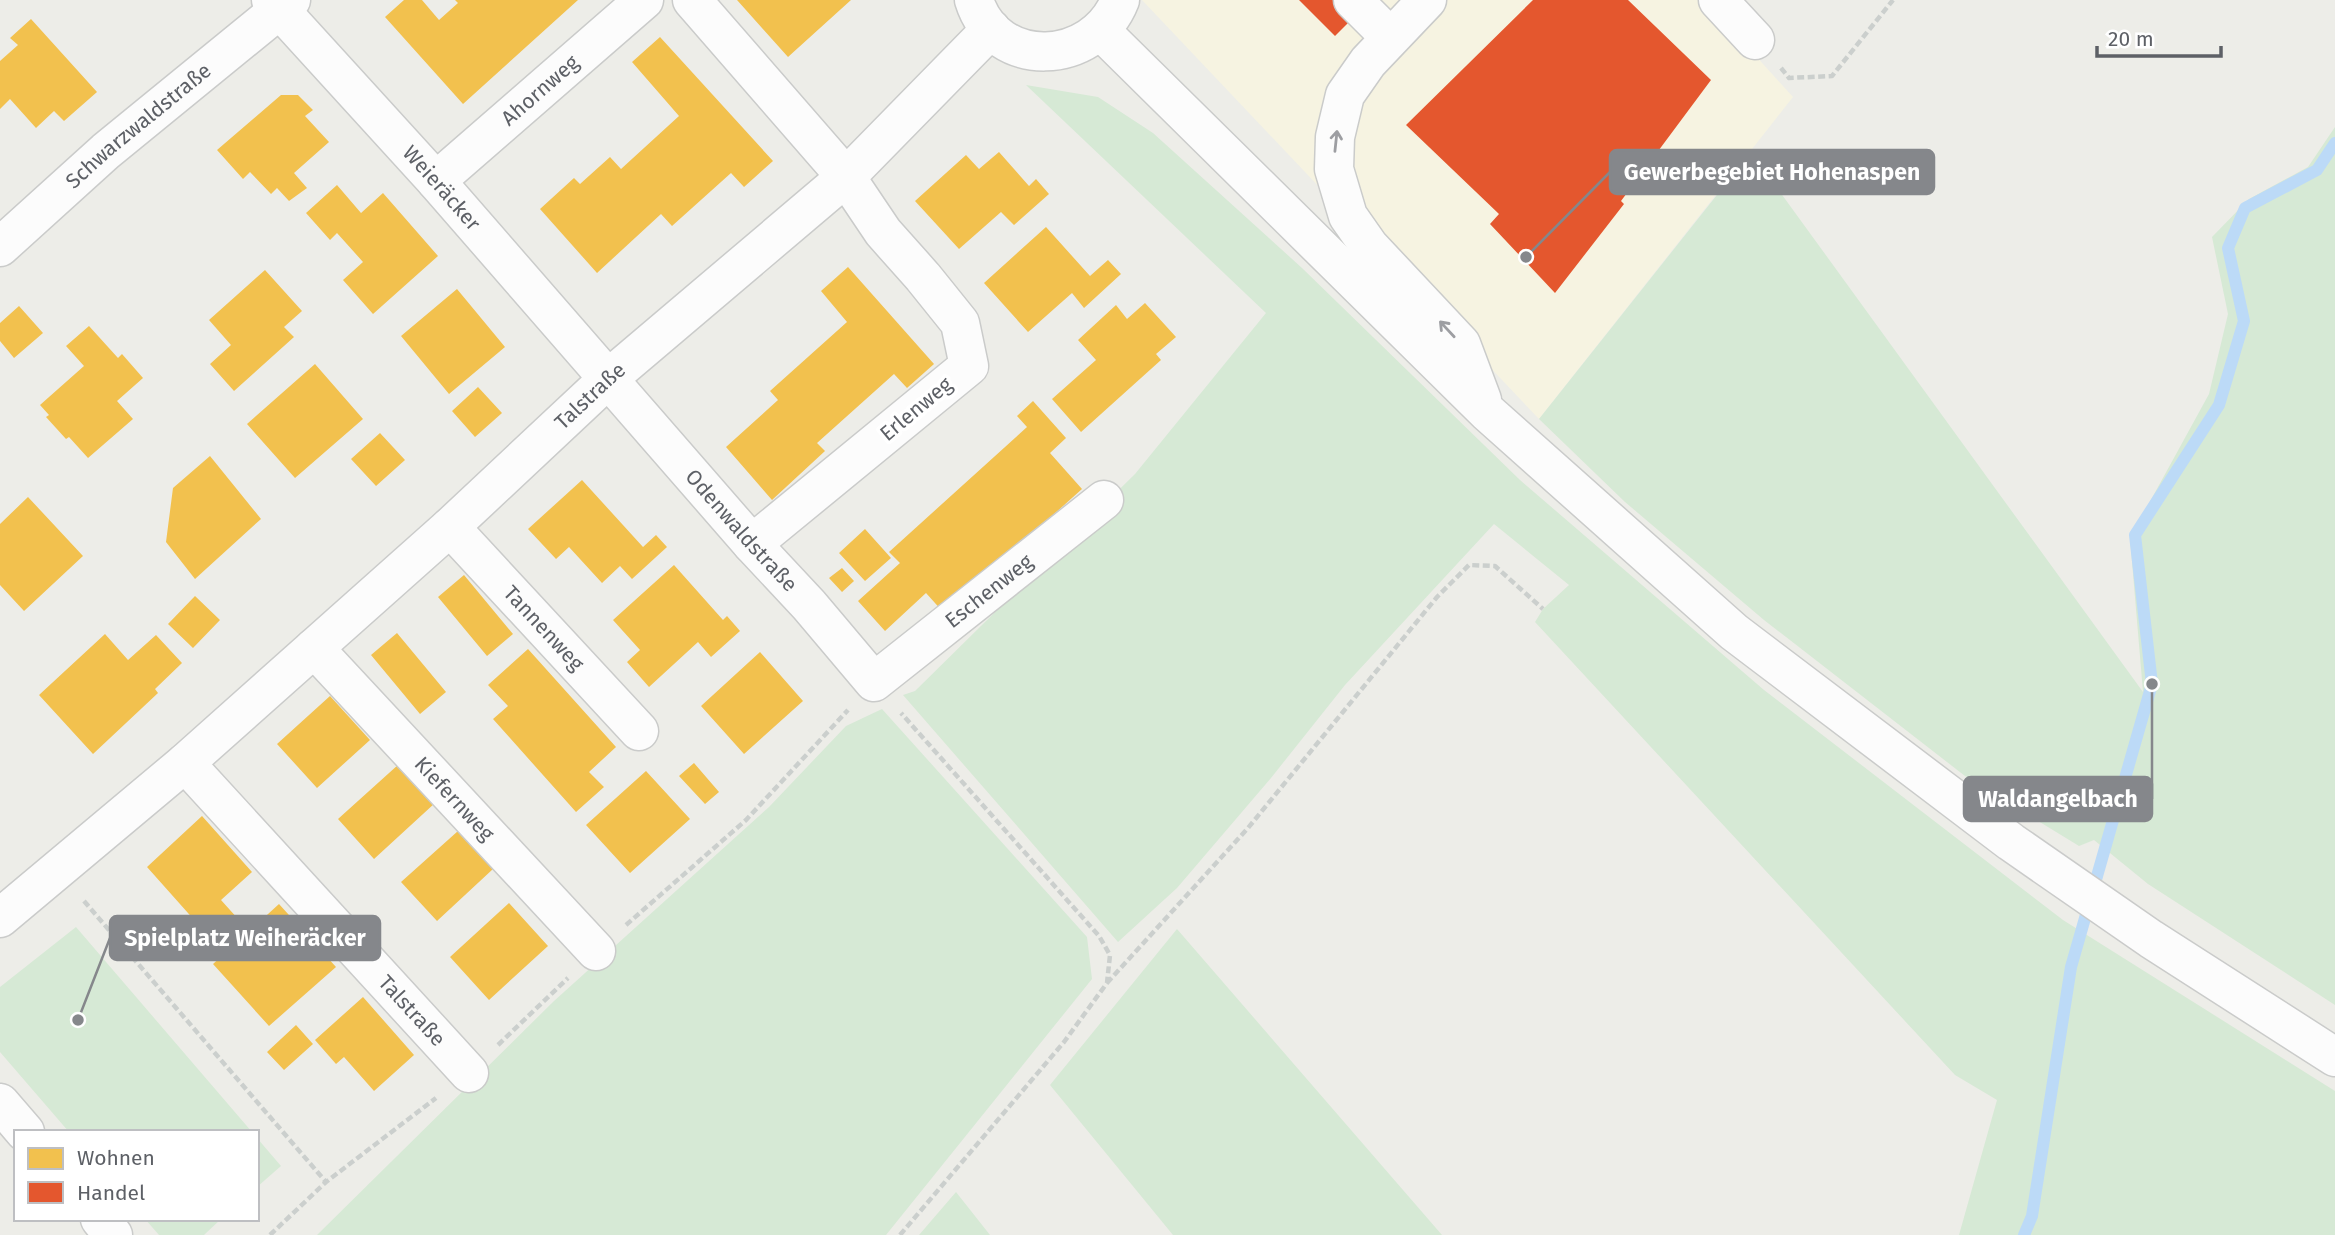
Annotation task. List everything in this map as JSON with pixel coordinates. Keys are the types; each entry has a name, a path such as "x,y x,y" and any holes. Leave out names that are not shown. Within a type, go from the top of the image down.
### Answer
{"street":[{"name":"Ahornweg","path":"436,181 644,0"},
{"path":"692,0 846,177"},
{"path":"1353,0 1399,23 1345,95 1335,137 1334,169 1348,216 1369,246 1461,344 1486,412"},
{"path":"1718,0 1755,40"},
{"name":"Weieräcker","path":"280,3 608,378"},
{"name":"Schwarzwaldstraße","path":"0,247 106,150 280,3"},
{"path":"982,14 1010,43 1033,51 1057,52 1081,45 1110,16 1486,412 1734,632 2011,842 2195,968 2335,1057"},
{"name":"Talstraße","path":"0,918 186,763 450,527 608,378 846,177 982,14"},
{"name":"Erlenweg","path":"752,544 969,366 960,323 883,232 846,177"},
{"name":"Odenwaldstraße","path":"608,378 874,682"},
{"name":"Eschenweg","path":"874,682 1104,500"},
{"name":"Tannenweg","path":"450,527 639,731"},
{"name":"Kiefernweg","path":"314,649 596,951"},
{"name":"Talstraße","path":"186,763 469,1073"},
{"path":"0,1103 23,1130"},
{"path":"102,1221 113,1235"}],"path":[{"path":"1755,40 1789,78 1832,76 1893,0"},
{"path":"900,1235 1064,1042 1107,983 1248,828 1437,597 1469,565 1495,566 1543,609"},
{"path":"270,1235 326,1182 469,1073 596,951 746,820 874,682 1100,936 1110,955 1107,983"},
{"path":"57,869 326,1182"}],"shaded area":[{"path":"1142,0 1705,0 1793,97 1539,419"}],"green space":[{"path":"1026,85 1098,97 1153,133 1302,268 1520,480 1764,690 2063,920 2335,1091 2335,1235 1959,1235 1997,1100 1955,1075 1535,622 1543,609 1569,585 1494,524 1345,685 1271,778 1177,888 1118,942 903,695 915,691 1135,474 1266,313"},
{"path":"2335,127 2335,1005 2148,884 2094,840 2079,846 1965,776 1764,620 1625,502 1539,419 1751,152 2143,692 2130,538 2209,394 2228,314 2212,237 2249,199 2308,167"},
{"path":"882,709 1087,937 1092,979 886,1235 317,1235 554,1001 769,807 846,726"},
{"path":"76,927 250,1130 67,1130 0,1052 0,987"},
{"path":"1177,929 1442,1235 1173,1235 1050,1085"},
{"path":"259,1140 281,1166 259,1185"},
{"path":"956,1192 990,1235 919,1235"},
{"path":"147,1221 219,1221 204,1235 159,1235"}],"building: Wohnen":[{"path":"404,0 422,0 439,20 458,3 455,0 578,0 463,104 385,17"},
{"path":"737,0 851,0 788,57"},
{"path":"31,19 97,92 64,121 54,111 36,128 10,99 0,109 0,61 18,45 10,38"},
{"path":"660,37 773,161 744,187 731,173 672,226 661,214 597,273 540,209 574,178 580,184 610,157 621,169 679,116 632,62"},
{"path":"281,95 298,95 313,110 305,116 329,142 294,173 307,188 289,201 277,188 271,194 250,172 243,179 217,150"},
{"path":"999,152 1029,186 1036,179 1049,194 1014,225 1001,212 959,249 915,201 966,155 979,169"},
{"path":"337,185 361,213 383,193 438,256 373,314 343,280 363,262 337,233 330,240 306,213"},
{"path":"1046,227 1090,276 1108,260 1121,274 1084,308 1072,293 1028,332 984,283"},
{"path":"848,267 934,364 907,388 894,374 817,443 825,451 772,500 726,447 778,400 770,391 847,322 821,291"},
{"path":"265,270 302,311 284,327 294,337 234,391 210,364 231,345 209,320"},
{"path":"457,289 505,347 449,394 401,336"},
{"path":"1145,303 1176,337 1156,354 1161,360 1081,432 1052,399 1096,360 1078,340 1116,305 1127,319"},
{"path":"19,306 43,333 14,358 0,341 0,323"},
{"path":"89,326 118,358 122,354 143,378 117,401 133,419 88,458 46,417 49,415 40,405 84,366 66,346"},
{"path":"315,364 363,419 295,478 247,424"},
{"path":"478,387 502,413 475,437 452,411"},
{"path":"1033,401 1066,438 1050,453 1082,489 944,613 926,593 885,631 858,601 900,563 889,552 1027,427 1017,416"},
{"path":"380,433 405,460 376,486 351,459"},
{"path":"210,456 261,519 195,579 166,542 173,488"},
{"path":"582,480 643,547 656,535 667,547 632,579 620,566 602,583 569,547 556,559 528,529"},
{"path":"28,497 83,556 24,611 0,585 0,524"},
{"path":"865,529 891,558 865,581 839,553"},
{"path":"674,565 723,620 727,616 740,631 711,657 698,642 649,687 627,662 640,650 613,620"},
{"path":"842,568 854,581 842,592 829,578"},
{"path":"464,575 513,634 487,656 438,597"},
{"path":"195,596 220,620 193,648 168,624"},
{"path":"397,633 446,692 420,714 371,655"},
{"path":"105,634 128,660 156,635 182,663 155,689 158,693 93,754 39,695"},
{"path":"528,649 616,747 589,772 604,787 576,812 493,719 508,706 488,685"},
{"path":"760,652 803,701 744,754 701,706"},
{"path":"330,696 370,740 317,788 277,744"},
{"path":"694,763 719,792 705,804 679,776"},
{"path":"399,764 435,803 374,859 338,819"},
{"path":"646,771 690,819 630,873 586,825"},
{"path":"202,816 252,872 221,900 239,920 199,956 181,936 196,922 147,867"},
{"path":"458,831 493,869 437,921 401,882"},
{"path":"509,903 548,946 489,1000 450,957"},
{"path":"279,904 336,967 269,1026 213,964"},
{"path":"363,997 414,1055 374,1091 344,1057 336,1064 315,1040"},
{"path":"296,1025 313,1044 284,1070 267,1052"}],"building: Handel":[{"path":"1299,0 1371,0 1335,36"},
{"path":"1533,0 1628,0 1711,80 1621,201 1624,204 1555,293 1490,224 1499,214 1406,125"}],"waterway":[{"path":"2024,1235 2032,1216 2071,967 2152,684 2135,535 2219,405 2244,321 2228,248 2245,208 2317,170 2335,143"}],"place":[{"name":"Gewerbegebiet Hohenaspen","path":"1526,257"},
{"name":"Waldangelbach","path":"2152,684"},
{"name":"Spielplatz Weiheräcker","path":"78,1020"}]}
